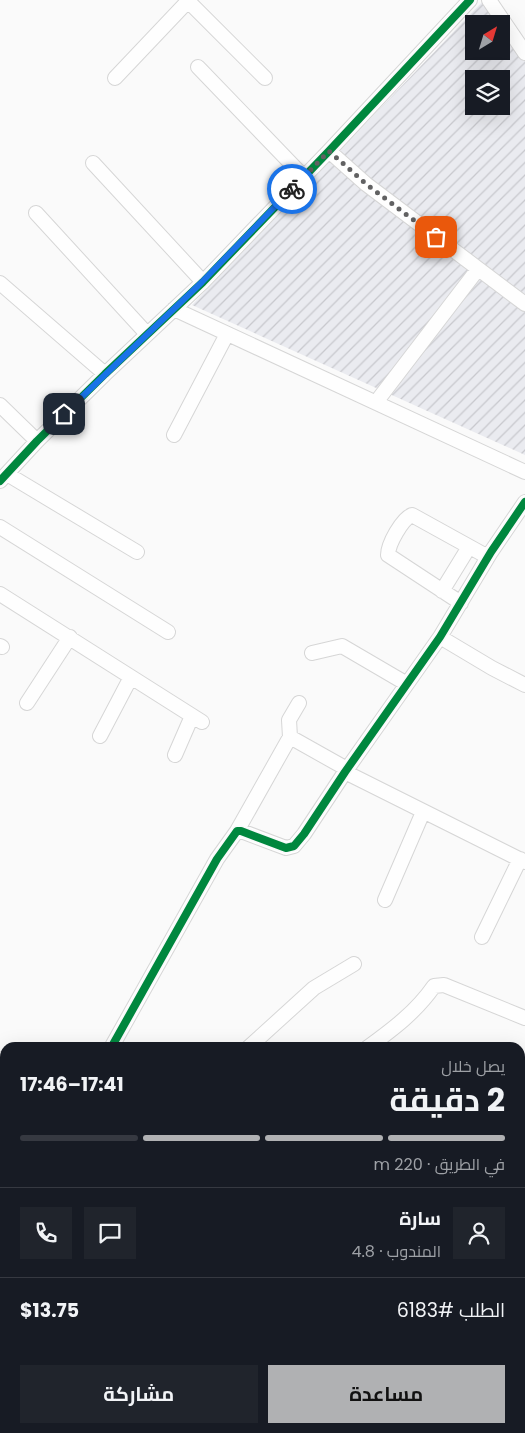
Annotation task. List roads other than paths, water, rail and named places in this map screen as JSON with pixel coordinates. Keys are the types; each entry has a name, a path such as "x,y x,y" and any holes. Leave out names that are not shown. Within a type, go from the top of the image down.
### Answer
{"street":[{"path":"488,0 524,50"},
{"path":"115,78 189,1 265,78"},
{"path":"136,552 3,477 105,374 202,282 304,177 464,2"},
{"path":"198,68 304,177"},
{"path":"329,151 366,184 525,304"},
{"path":"93,163 202,282"},
{"path":"36,213 147,334"},
{"path":"380,397 478,269"},
{"path":"0,283 105,374"},
{"path":"174,309 525,472"},
{"path":"174,435 227,334"},
{"path":"0,405 37,441"},
{"path":"237,831 247,832 290,848 304,834 346,770 440,638 488,557 525,502"},
{"path":"461,603 388,555 388,548 406,518 412,515 488,557"},
{"path":"0,527 168,632"},
{"path":"442,591 469,547"},
{"path":"0,594 197,719 175,755"},
{"path":"27,703 70,637"},
{"path":"440,638 525,685"},
{"path":"312,653 342,646 407,684"},
{"path":"100,736 132,677"},
{"path":"114,1042 217,859 237,831 290,737 290,720 299,703"},
{"path":"290,737 423,812 522,861 482,937"},
{"path":"384,900 423,812"},
{"path":"255,1042 314,988 354,964"},
{"path":"376,1042 422,1003 434,986 444,985 512,1011 525,1018"}]}
